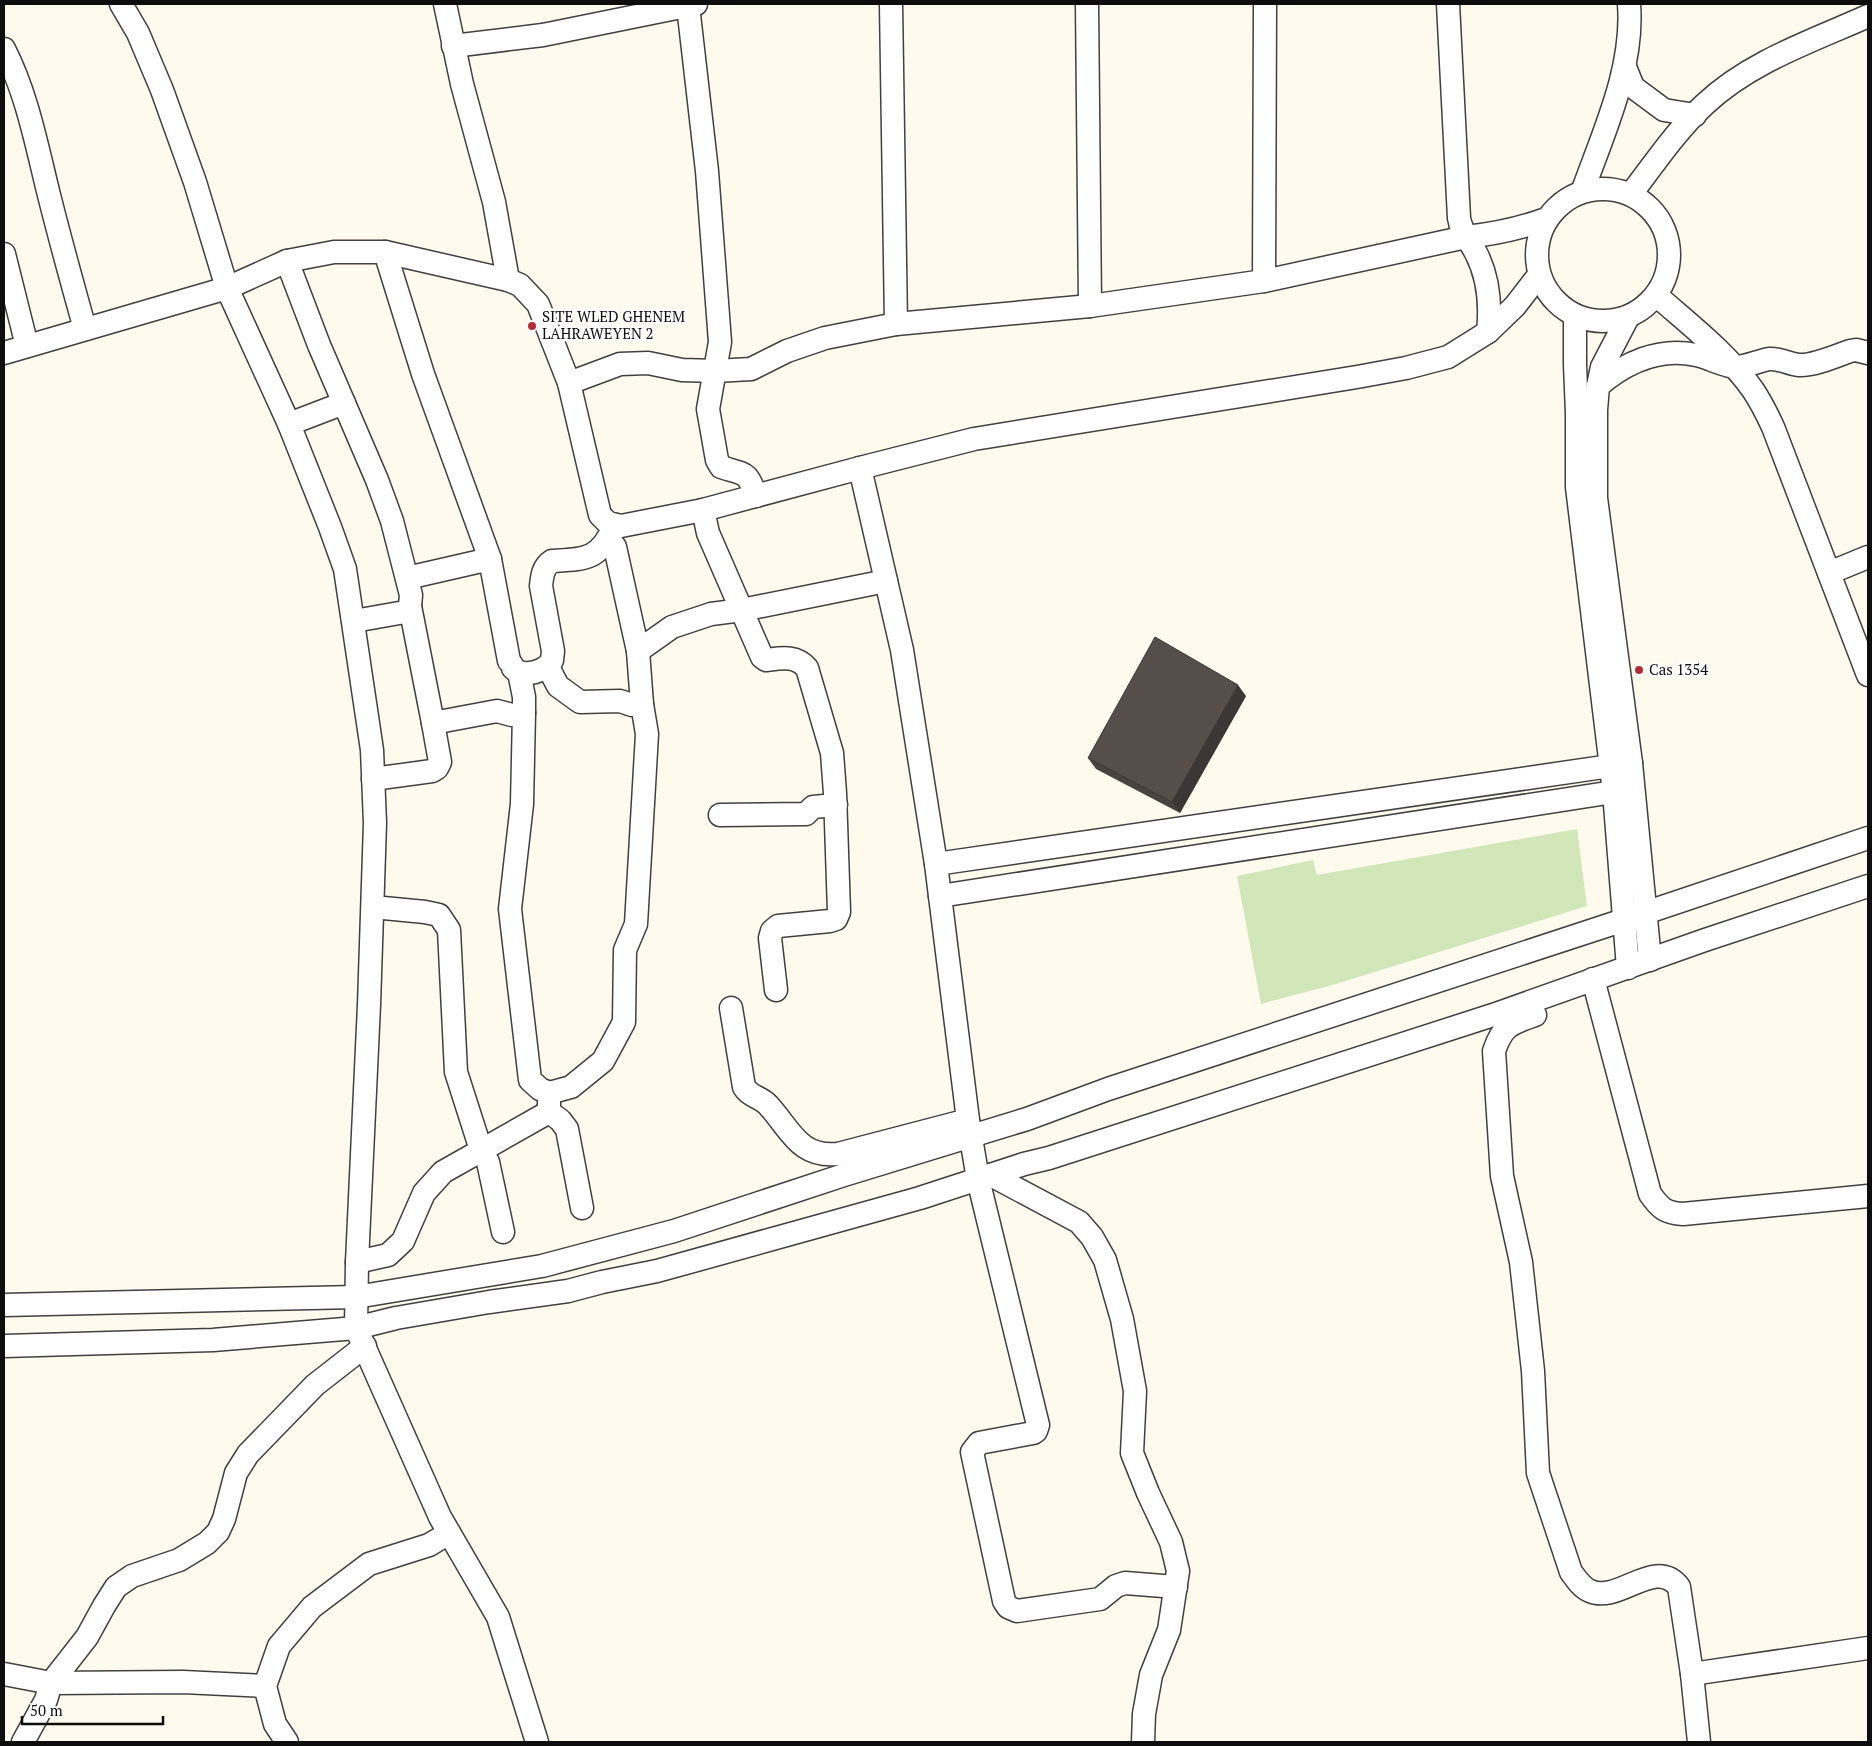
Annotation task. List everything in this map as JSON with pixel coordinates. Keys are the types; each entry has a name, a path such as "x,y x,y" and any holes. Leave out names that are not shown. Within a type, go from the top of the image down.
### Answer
{"street":[{"path":"121,4 138,33 162,90 195,182 228,288 288,424 330,527 344,569 354,621 372,750 375,823 357,1262 356,1297 360,1337 440,1517 498,1617 537,1742"},
{"path":"445,4 453,46 494,202 508,280"},
{"path":"891,4 896,324"},
{"path":"1087,4 1090,306"},
{"path":"1264,281 1265,4"},
{"path":"1448,4 1459,218 1460,225 1482,267 1487,284 1490,316 1488,332"},
{"path":"1583,190 1625,67 1630,19 1629,4"},
{"path":"453,46 543,35 612,12 692,5 714,239 720,342 708,409 717,460 721,467 742,472 750,480 756,496"},
{"path":"1631,194 1683,127 1704,104 1731,83 1764,62 1868,16"},
{"path":"4,49 17,77 28,111 85,329"},
{"path":"1625,67 1633,87 1664,110 1695,115"},
{"path":"1607,188 1631,194 1650,208 1664,227 1670,250 1667,274 1656,295 1644,308 1628,317 1610,322 1592,321 1575,316 1552,299 1538,275 1536,246 1546,219 1562,202 1583,190 1607,188"},
{"path":"569,383 620,364 648,363 682,370 716,372 751,369 787,351 817,341 896,324 1090,306 1264,281 1466,236 1495,234 1546,219"},
{"path":"4,353 228,288 287,261 334,252 385,252 508,280 520,286 538,304 569,383 600,516 612,532 638,651 642,704 647,734 636,924 625,950 624,1022 603,1060 571,1087 481,1150 443,1172 424,1192 403,1241 388,1255 357,1262"},
{"path":"385,252 423,374 490,559 509,661 513,668 519,672 526,673 548,667 552,660 553,651 541,586 544,569 552,561 592,555 599,551 612,532 974,439 1406,368 1448,357 1488,332 1515,306 1538,275"},
{"path":"4,254 27,346"},
{"path":"287,261 319,345 377,480 392,521 411,595 410,606 440,762 437,768 432,771 373,779"},
{"path":"1656,295 1712,344 1735,367 1753,390 1773,427 1868,675"},
{"path":"1575,316 1574,364 1577,414 1577,487 1621,765"},
{"path":"1628,317 1602,367 1598,386 1596,410 1596,498 1621,765 1646,913 1650,960"},
{"path":"1598,386 1611,374 1626,365 1642,358 1659,354 1694,354 1735,367 1770,359 1806,365 1850,351 1856,350 1868,353"},
{"path":"288,424 344,403"},
{"path":"860,468 902,650 936,864 969,1128 985,1177 1038,1428 1033,1433 979,1443 972,1452 1004,1600 1008,1607 1017,1611 1100,1599 1116,1586 1125,1583 1176,1587"},
{"path":"703,510 708,533 762,657 766,660 786,657 795,658 808,668 832,753 836,806 839,912 836,919 830,921 778,926 772,931 770,938 776,990"},
{"path":"1829,573 1868,557"},
{"path":"407,578 490,559"},
{"path":"638,651 672,627 711,614 742,610 886,581"},
{"path":"354,621 405,612 410,606"},
{"path":"548,667 558,686 580,702 620,701 632,706 642,704"},
{"path":"519,672 524,697 522,804 510,909 530,1080 540,1089 567,1129 582,1208"},
{"path":"433,723 497,712 512,715 524,713"},
{"path":"936,864 1621,765"},
{"path":"940,896 1624,790"},
{"path":"1624,790 1624,920 1628,968"},
{"path":"720,815 806,814 813,807 836,806"},
{"path":"731,1008 744,1087 752,1096 767,1104 797,1141 812,1151 829,1155 838,1154 969,1128 1027,1119 1108,1089 1646,913 1868,838"},
{"path":"1699,1742 1680,1587 1666,1575 1656,1576 1602,1594 1590,1591 1580,1585 1571,1572 1538,1473 1532,1371 1521,1262 1502,1176 1494,1052 1499,1036 1509,1025 1628,968 1868,886"},
{"path":"373,908 425,912 439,915 449,930 456,1072 481,1150 488,1162 503,1232"},
{"path":"23,1742 46,1700 51,1683 87,1637 116,1587 132,1576 179,1560 207,1543 218,1532 224,1519 236,1473 248,1454 360,1337 396,1318 568,1291 657,1271 920,1198 1595,984"},
{"path":"1595,984 1650,1194 1658,1207 1672,1213 1683,1214 1868,1196"},
{"path":"4,1305 356,1297 542,1266 674,1231 844,1175 969,1128"},
{"path":"985,1177 1079,1222 1092,1237 1105,1260 1122,1319 1135,1391 1132,1453 1171,1542 1178,1571 1169,1630 1151,1675 1144,1714 1143,1742"},
{"path":"4,1346 360,1337"},
{"path":"287,1742 275,1724 265,1686 278,1646 312,1607 369,1564 429,1545 449,1533"},
{"path":"1692,1674 1868,1648"},
{"path":"4,1674 51,1683 183,1682 265,1686"}],"green space":[{"path":"1577,829 1587,906 1336,984 1261,1004 1237,876 1313,860 1317,875"}],"building":[{"path":"1155,637 1238,685 1172,802 1088,758"}],"place":[{"name":"SITE WLED GHENEM LAHRAWEYEN 2","path":"532,326"},
{"name":"Cas 1354","path":"1639,670"}]}
